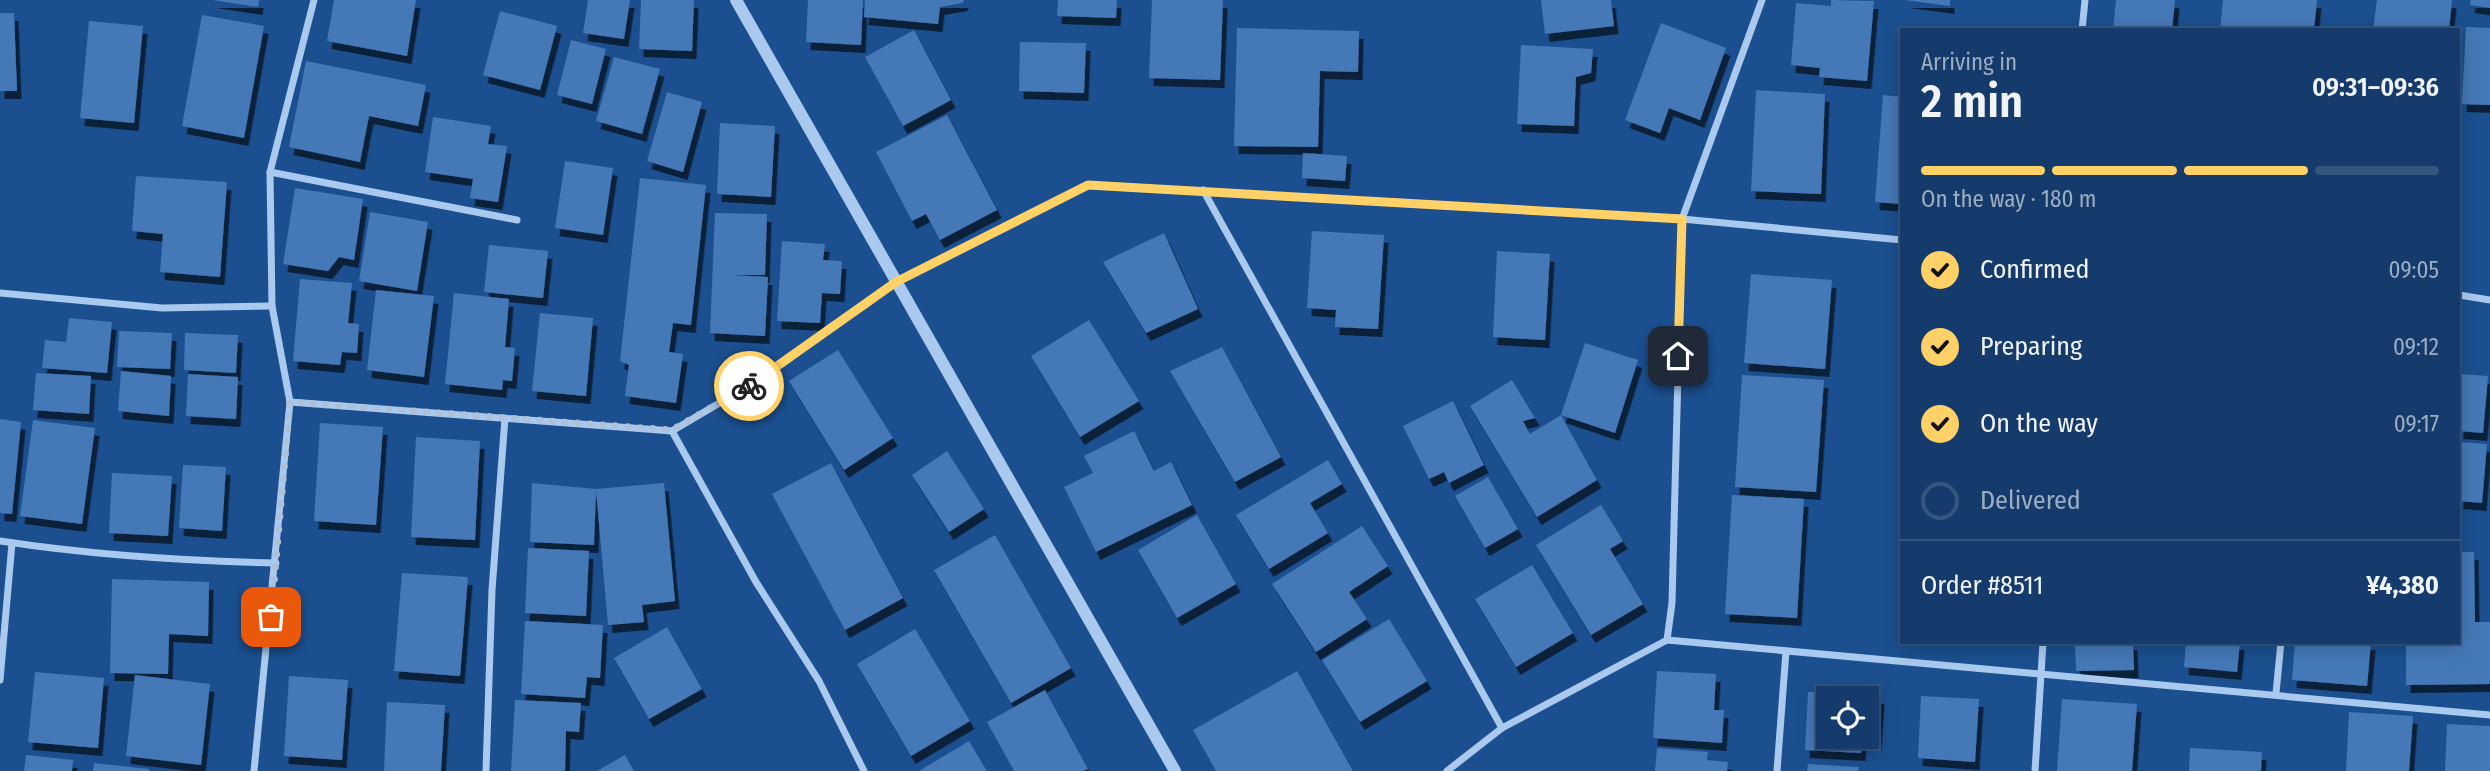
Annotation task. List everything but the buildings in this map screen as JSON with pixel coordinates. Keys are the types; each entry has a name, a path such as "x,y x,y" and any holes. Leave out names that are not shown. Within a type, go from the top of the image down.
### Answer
{"street":[{"path":"254,771 290,402 272,306 270,172 314,0"},
{"path":"736,0 1175,771"},
{"path":"1667,640 1672,603 1682,219 1762,0"},
{"path":"2082,28 2085,0"},
{"path":"270,172 517,220"},
{"path":"290,402 672,430 765,376 896,282 1088,185 1682,219 1900,240"},
{"path":"1203,190 1502,728"},
{"path":"0,293 162,308 272,306"},
{"path":"2460,295 2490,300"},
{"path":"485,771 492,590 505,418"},
{"path":"672,430 756,582 819,681 864,771"},
{"path":"0,541 94,555 276,563"},
{"path":"0,680 12,543"},
{"path":"1447,771 1502,728 1667,640 2276,693 2490,715"},
{"path":"2035,771 2043,644"},
{"path":"2276,693 2281,644"},
{"path":"1777,771 1786,651"}],"way so far":[{"path":"271,617 290,402 672,430 749,386"}],"route":[{"path":"749,386 896,282 1088,185 1234,191 1682,219 1678,356"}]}
